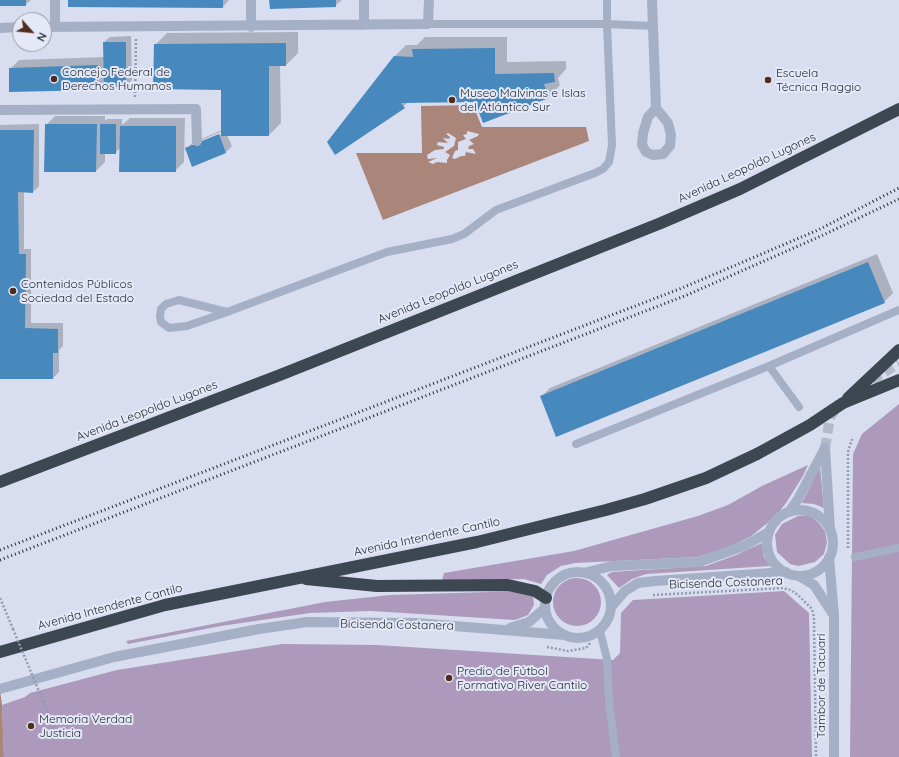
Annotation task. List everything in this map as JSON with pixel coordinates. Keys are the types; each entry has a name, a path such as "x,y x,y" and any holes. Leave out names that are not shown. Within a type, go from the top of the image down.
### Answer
{"highway":[{"name":"Avenida Leopoldo Lugones","path":"0,482 280,375 661,223 740,189 899,109"},
{"path":"843,403 899,350"},
{"path":"843,403 899,380"},
{"name":"Avenida Intendente Cantilo","path":"0,652 165,605 477,542 645,499 706,478 757,454 810,425 843,403"},
{"path":"293,578 377,586 508,585 535,591 545,603"}],"street":[{"path":"55,0 56,27"},
{"path":"251,0 251,27"},
{"path":"364,0 364,25"},
{"path":"52,27 251,27 428,24 429,0"},
{"path":"652,0 656,108"},
{"path":"0,28 12,27"},
{"path":"0,110 196,109 197,142"},
{"path":"789,512 798,500 825,448 830,529 833,539 829,558 824,565 817,571 799,576"},
{"path":"786,572 772,560 768,551 769,532 774,523 781,516 789,512 799,510 808,511 818,515 825,521 830,529"},
{"path":"507,629 529,622 545,603 551,586 561,576 574,571 587,572 612,566 699,562 746,545 769,532"},
{"name":"Tambor de Tacuarí","path":"829,558 834,615 834,757"},
{"path":"587,572 600,579 610,591 612,606"},
{"path":"2,688 114,657 258,629 307,622 417,623 507,629 565,635 577,638 589,636 600,631 608,619 612,606 625,591 638,583 655,581 786,572 799,576 814,585 834,615"},
{"path":"545,603 548,619 555,629 565,635"}],"lane":[{"path":"228,312 179,300 166,304 161,309 160,316 164,326 173,329 228,312 387,252 452,239 464,234 496,210 603,169 609,162 612,154 607,0"},
{"path":"428,24 607,24 653,26"},
{"path":"576,444 769,366 899,310"},
{"path":"769,366 799,407"},
{"path":"852,556 899,548"},
{"path":"600,631 607,659 609,702 616,757"}],"path":[{"path":"135,110 136,27"},
{"path":"852,439 848,452 852,556"},
{"name":"Bicisenda Costanera","path":"649,595 783,588 792,590 798,595 812,610 814,617 816,757"},
{"path":"0,598 55,733"},
{"path":"544,645 558,650 586,648 600,631"}],"shaded area":[{"path":"473,105 482,127 586,127 589,141 383,220 356,153 422,153 421,106","holes":["467,131 479,134 478,136 469,140 474,144 469,146 468,149 473,149 476,154 466,152 465,156 455,159 452,158 455,151 458,150 458,142 466,139 463,135 467,134","448,133 456,138 454,146 445,152 450,155 447,163 437,162 433,164 428,162 437,158 428,159 427,155 435,150 444,149 444,147 437,145 438,142 448,143 443,138 449,139 450,137 446,134"]},
{"path":"899,404 899,757 850,757 853,454 862,434"},
{"path":"808,465 786,503 775,517 750,537 725,549 697,557 575,563 561,566 547,575 541,584 524,579 442,581 444,573 574,551 698,516 728,505 762,486"},
{"path":"820,467 824,508 814,504 802,503"},
{"path":"809,515 818,522 825,531 827,542 824,554 815,562 798,566 790,564 777,552 775,535 782,524 798,516"},
{"path":"762,543 764,557 770,566 646,574 632,579 619,588 607,575 612,572 706,566 736,555"},
{"path":"572,578 582,578 591,582 597,588 600,593 600,611 591,622 582,626 572,626 563,622 557,616 553,607 553,597 557,588 563,582"},
{"path":"522,591 533,596 534,605 528,615 515,620 371,611 310,613 221,626 128,644 126,641 325,602 390,595"},
{"name":"Predio de Fútbol Formativo River Cantilo","path":"784,591 809,613 812,757 4,757 2,705 25,697 30,693 117,670 282,644 377,645 613,660 620,653 621,613 633,600"},
{"path":"0,690 2,705 4,757 0,757"}],"building":[{"path":"0,0 26,0 26,6 0,6"},
{"path":"68,0 223,0 223,8 68,7"},
{"path":"269,0 336,0 336,7 270,9"},
{"path":"103,42 126,42 126,87 104,87"},
{"path":"286,43 286,66 269,66 269,136 221,136 221,90 153,89 154,44"},
{"name":"Museo Malvinas e Islas del Atlántico Sur","path":"495,48 495,74 554,73 555,82 544,84 549,98 483,123 475,102 401,103 405,108 335,155 327,142 394,56 413,57 412,49"},
{"name":"Concejo Federal de Derechos Humanos","path":"98,65 98,90 9,92 9,68"},
{"path":"45,124 97,124 96,172 44,172"},
{"path":"100,124 116,124 116,154 100,154"},
{"path":"120,126 176,126 176,172 119,172"},
{"name":"Contenidos Públicos Sociedad del Estado","path":"0,130 34,130 33,193 18,192 19,254 26,254 25,328 58,329 58,353 53,353 53,379 0,379"},
{"path":"219,134 226,153 192,167 185,148"},
{"path":"868,262 885,303 556,437 540,396"}],"tunnel":[{"path":"872,380 899,363"},
{"path":"825,448 830,417 836,409"}],"railway":[{"path":"0,550 682,288 818,230 899,188"},
{"path":"0,560 687,295 821,236 899,199"}],"place":[{"name":"Concejo Federal de Derechos Humanos","path":"54,79"},
{"name":"Escuela Técnica Raggio","path":"768,80"},
{"name":"Museo Malvinas e Islas del Atlántico Sur","path":"452,100"},
{"name":"Contenidos Públicos Sociedad del Estado","path":"13,291"},
{"name":"Predio de Fútbol Formativo River Cantilo","path":"449,678"},
{"name":"Memoria Verdad Justicia","path":"31,726"}]}
